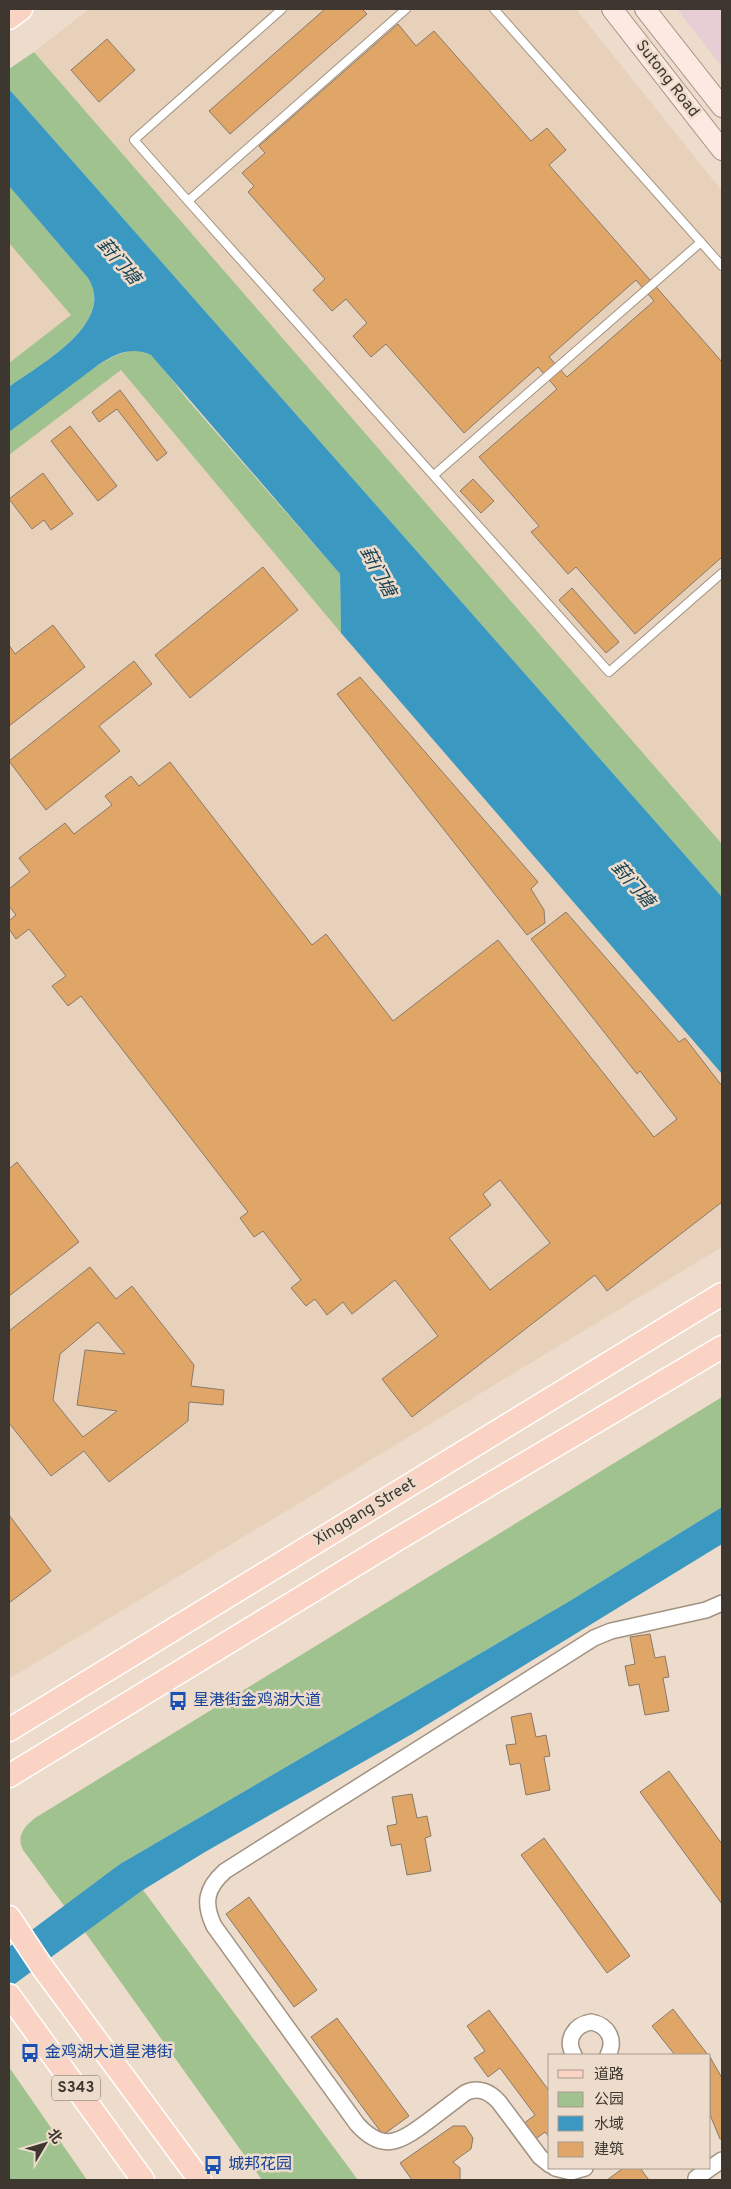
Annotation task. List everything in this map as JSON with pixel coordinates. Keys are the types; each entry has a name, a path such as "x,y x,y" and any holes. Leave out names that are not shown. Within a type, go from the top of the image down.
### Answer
{"main road":[{"path":"9,18 21,9"},
{"name":"Sutong Road","path":"612,9 716,128 722,150"},
{"name":"Sutong Road","path":"645,9 722,107"},
{"name":"Xinggang Street","path":"9,1730 720,1300"},
{"path":"9,1776 396,1540 722,1347"},
{"name":"S343","path":"9,1917 43,1968 200,2180"},
{"name":"S343","path":"9,1996 143,2180"}],"street":[{"path":"548,2163 540,2157 499,2102 492,2095 481,2090 473,2090 465,2094 400,2141 382,2142 368,2135 357,2124 214,1926 207,1907 209,1894 215,1881 225,1871 594,1638 611,1631 706,1610 722,1603"},
{"path":"574,2054 570,2045 572,2035 577,2028 591,2022 600,2025 610,2035 612,2044 608,2054"},
{"path":"558,2169 571,2172 581,2169"},
{"path":"694,2175 705,2169"}],"lane":[{"path":"282,9 134,140 609,672 722,573"},
{"path":"188,201 406,9"},
{"path":"494,9 722,266"},
{"path":"434,475 701,242"}],"shaded area":[{"path":"89,9 576,9 722,191 722,844 34,52"},
{"path":"677,9 722,9 722,67"},
{"path":"9,243 72,315 9,363"},
{"path":"121,370 341,633 722,1074 722,1247 9,1679 9,455"}],"green space":[{"path":"34,52 722,844 722,897 9,89 9,69"},
{"path":"9,186 88,278 94,294 92,310 84,326 71,341 9,387 9,363 71,315 9,243"},
{"path":"137,350 151,355 158,362 187,399 340,574 341,633 121,370 9,455 9,432 89,371 123,353"},
{"path":"722,1397 722,1507 568,1602 120,1864 65,1907 23,1850 20,1840 22,1832 35,1818"},
{"path":"143,1890 358,2180 262,2180 85,1932"},
{"path":"9,2067 87,2180 9,2180"}],"water":[{"name":"葑门塘","path":"9,89 722,897 722,1074 341,633 340,574 151,355 137,351 124,352 98,365 9,432 9,387 55,355 71,341 84,326 92,311 94,295 88,278 9,186"},
{"path":"722,1507 722,1544 412,1734 205,1852 143,1890 9,1988 9,1947 120,1864 568,1602"}],"building":[{"path":"325,9 362,9 367,14 230,134 209,111"},
{"path":"398,24 416,46 434,31 531,141 547,128 566,150 549,165 722,362 722,557 635,634 576,567 568,574 531,532 539,526 479,457 557,389 538,367 464,433 386,344 371,357 353,336 367,323 346,299 332,311 313,290 325,279 248,192 254,186 242,173 265,153 259,146","holes":["636,280 654,301 567,377 549,357"]},
{"path":"107,39 135,70 99,102 71,70"},
{"path":"120,390 167,453 157,461 117,409 99,422 92,412"},
{"path":"70,426 117,486 98,501 51,441"},
{"path":"43,473 73,514 51,530 44,520 32,529 9,499"},
{"path":"473,479 494,501 481,513 460,491"},
{"path":"263,567 298,610 190,698 155,655"},
{"path":"572,588 619,642 606,653 559,600"},
{"path":"53,625 85,667 9,726 9,645 15,654"},
{"path":"134,661 152,684 99,726 120,751 46,810 9,761"},
{"path":"360,677 538,882 531,889 544,910 545,923 527,935 337,694"},
{"path":"170,762 312,945 326,934 393,1021 498,940 654,1137 677,1119 640,1071 637,1074 531,939 566,912 679,1042 685,1038 722,1086 722,1202 607,1291 595,1275 412,1417 382,1379 438,1336 395,1280 352,1314 343,1302 327,1315 315,1299 306,1306 291,1288 301,1280 263,1231 254,1237 240,1218 248,1212 81,996 68,1006 52,986 66,976 29,929 16,939 9,929 9,921 16,915 9,906 9,889 30,872 19,858 65,823 74,834 112,805 105,796 131,776 139,786","holes":["500,1180 550,1243 490,1290 449,1238 491,1205 483,1194"]},
{"path":"17,1162 79,1242 9,1296 9,1169"},
{"path":"90,1267 116,1299 132,1286 194,1365 191,1386 224,1390 223,1405 189,1402 188,1421 109,1482 84,1451 51,1476 9,1423 9,1331","holes":["98,1322 125,1354 85,1350 77,1405 117,1411 83,1437 53,1400 60,1354"]},
{"path":"9,1515 51,1571 9,1603"},
{"path":"650,1634 655,1658 665,1656 669,1677 663,1678 669,1711 645,1715 639,1684 629,1686 625,1666 635,1664 630,1637"},
{"path":"531,1713 536,1737 546,1735 550,1756 544,1757 550,1790 526,1795 520,1763 510,1765 506,1745 516,1744 511,1717"},
{"path":"669,1771 722,1844 722,1904 640,1792"},
{"path":"412,1794 417,1818 427,1816 431,1836 425,1838 431,1871 407,1875 401,1844 391,1846 387,1826 397,1824 392,1797"},
{"path":"544,1838 630,1956 607,1973 521,1855"},
{"path":"249,1897 317,1990 294,2007 226,1914"},
{"path":"673,2009 707,2054 674,2054 652,2026"},
{"path":"489,2010 548,2089 548,2136 545,2132 534,2140 523,2124 535,2115 500,2068 488,2077 474,2058 485,2051 467,2026"},
{"path":"337,2018 409,2116 383,2135 311,2037"},
{"path":"711,2059 722,2078 722,2139 720,2139 711,2117"},
{"path":"453,2126 465,2126 473,2138 471,2149 453,2162 460,2168 460,2180 412,2180 400,2163"},
{"path":"622,2169 641,2169 649,2180 607,2180"}],"place":[{"name":"星港街金鸡湖大道","path":"178,1701"},
{"name":"金鸡湖大道星港街","path":"30,2053"},
{"name":"城邦花园","path":"213,2165"}]}
